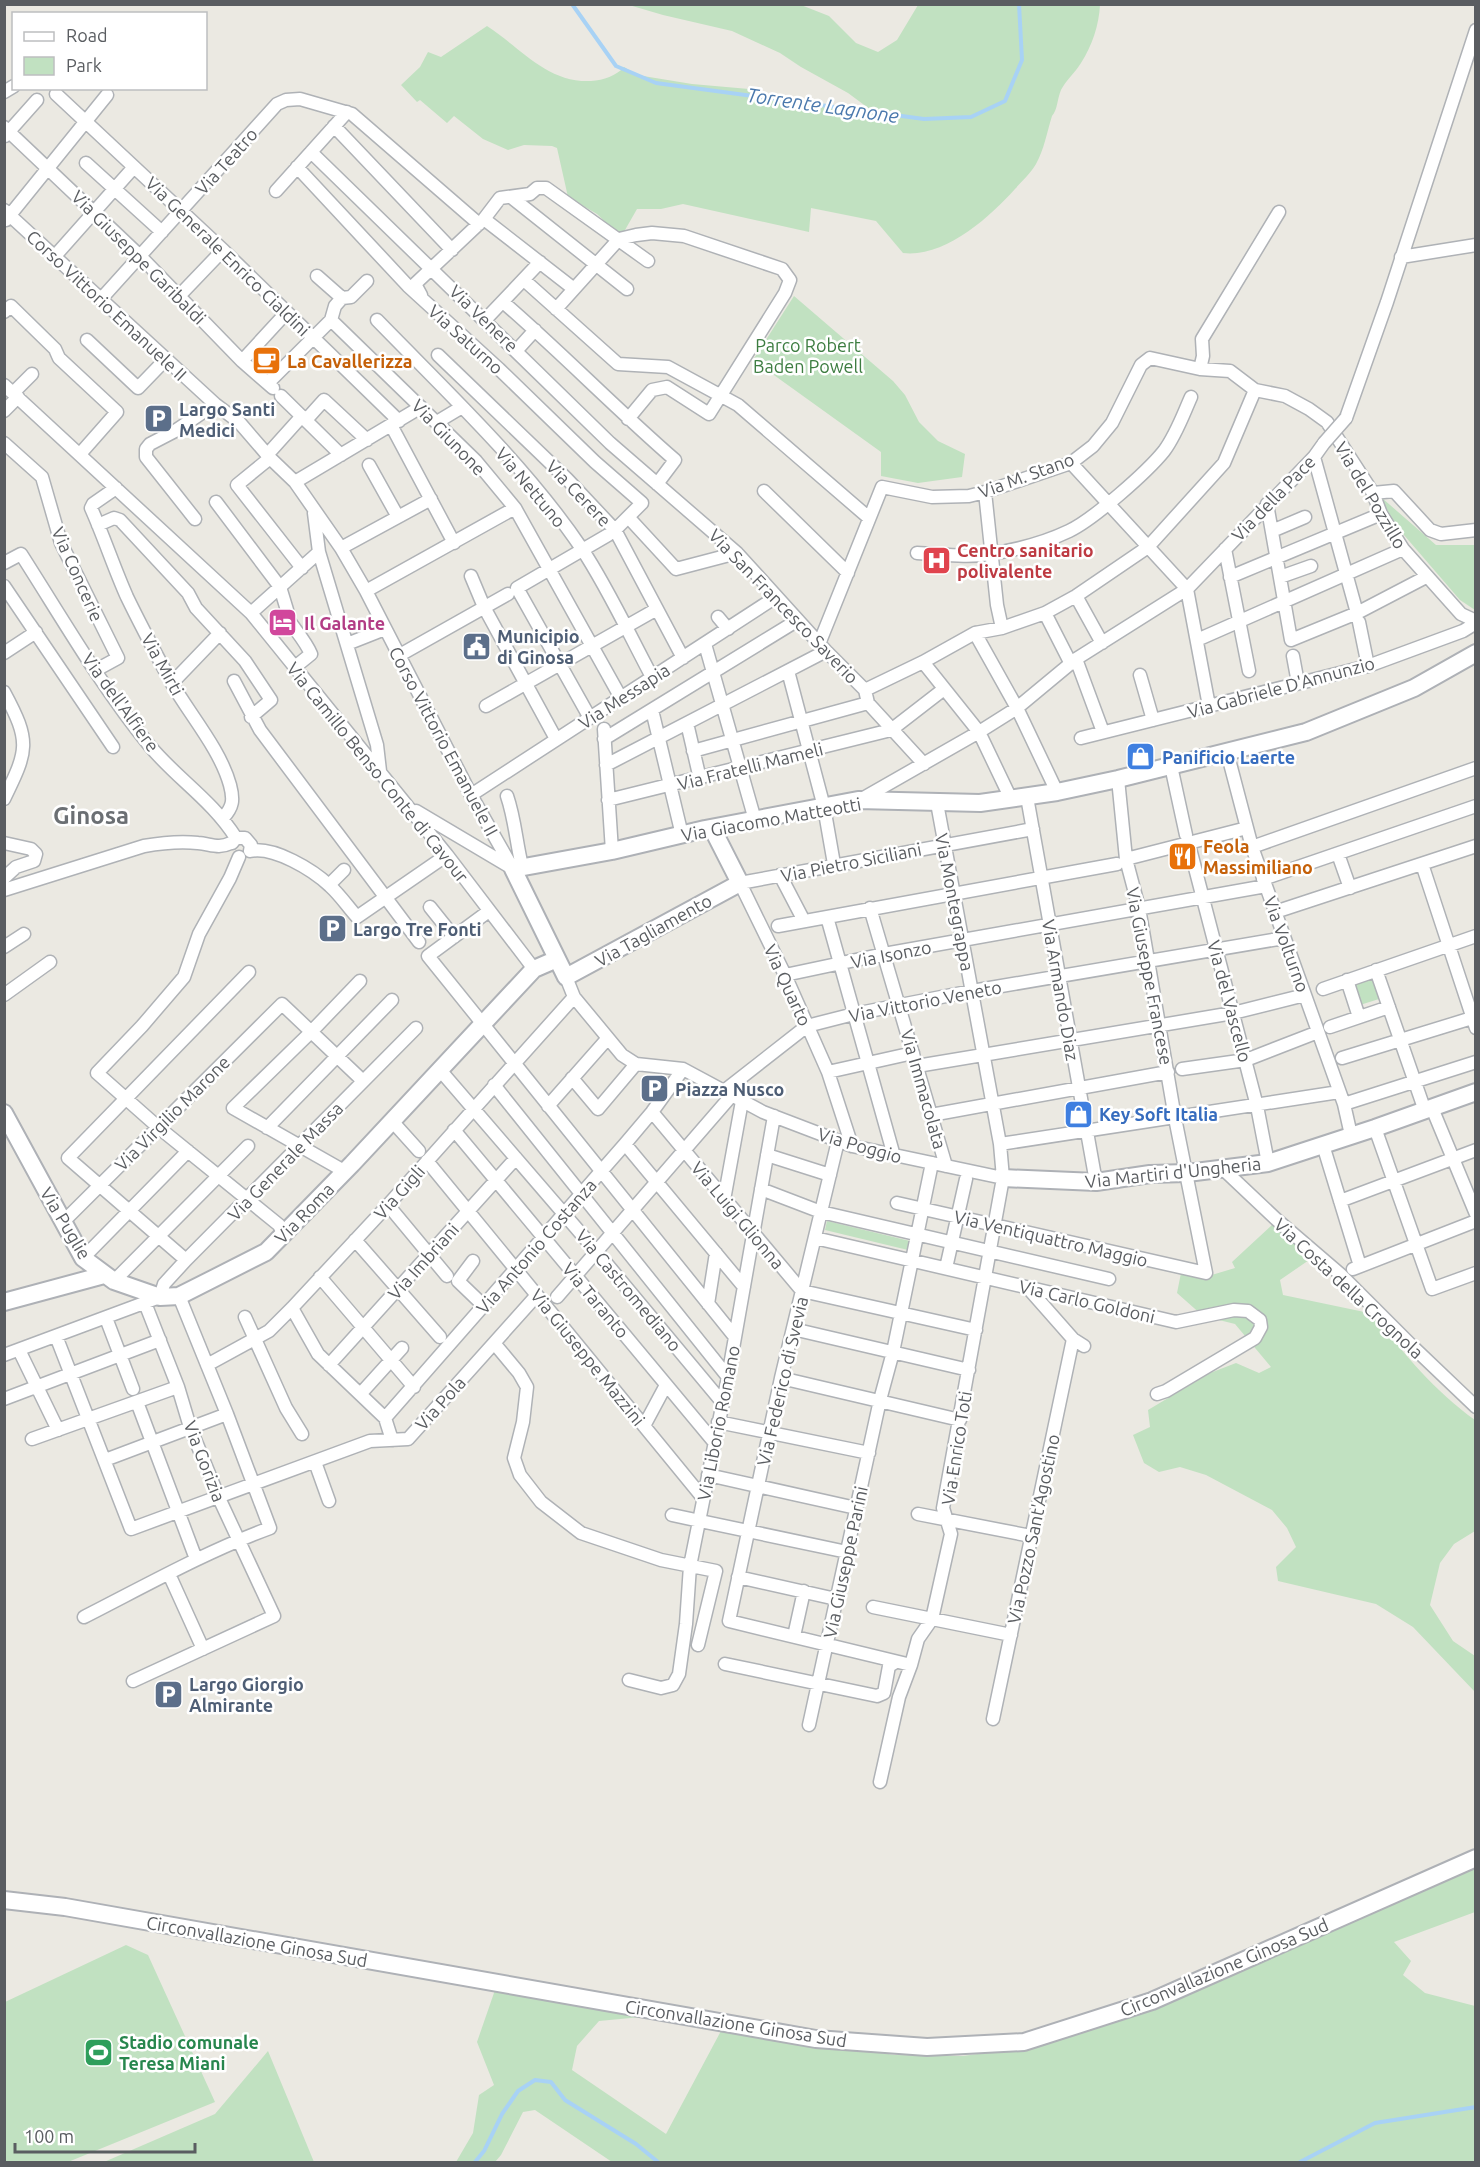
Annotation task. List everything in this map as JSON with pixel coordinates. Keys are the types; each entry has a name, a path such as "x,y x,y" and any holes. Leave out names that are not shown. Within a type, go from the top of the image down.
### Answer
{"street":[{"name":"Via della Pace","path":"858,800 924,764 1017,708 1074,662 1187,589 1314,457 1346,418 1476,30"},
{"name":"Via Generale Enrico Cialdini","path":"56,94 313,337 395,423 454,543"},
{"path":"6,215 107,95"},
{"name":"Via Teatro","path":"102,298 277,104 286,100 300,99 347,112"},
{"path":"6,131 37,100"},
{"path":"276,191 347,112 481,222 540,262 574,289"},
{"path":"334,126 452,250"},
{"name":"Via Giuseppe Garibaldi","path":"6,131 140,256 242,361 341,454"},
{"name":"Via Venere","path":"311,152 610,443 657,484"},
{"path":"86,163 162,232"},
{"path":"56,256 134,167"},
{"name":"Via Saturno","path":"297,167 423,301 642,503 629,518"},
{"path":"423,301 415,284 481,222 500,198 530,194 537,188 546,188 648,261"},
{"path":"511,197 627,289"},
{"path":"1200,369 1203,356 1202,339 1279,212"},
{"name":"Corso Vittorio Emanuele II","path":"6,215 56,256 215,404 239,422 268,457 295,482 341,548 366,591 471,795 518,867 566,977"},
{"path":"556,309 619,239 652,233 684,236 782,269 790,280 785,293 709,414 667,387 652,390 628,419"},
{"path":"1401,257 1476,245"},
{"path":"179,296 223,250"},
{"path":"485,320 540,262"},
{"path":"317,276 342,298"},
{"path":"524,280 618,364 668,366 722,394 738,405 869,518 823,647 788,671 606,765"},
{"path":"274,389 313,337 331,320 335,306 342,298 351,297 367,281"},
{"path":"503,302 675,460 657,484"},
{"path":"8,309 55,349 59,358 117,412 80,454"},
{"path":"242,361 287,312"},
{"name":"Via Giunone","path":"331,320 438,422 476,461 515,508 621,698"},
{"name":"Via Nettuno","path":"377,320 462,407 541,494 582,550 652,677"},
{"path":"516,351 535,330"},
{"path":"87,340 138,388 166,359"},
{"name":"Via Cerere","path":"438,356 559,471 611,532 683,658"},
{"name":"Via M. Stano","path":"869,518 882,487 932,497 969,496 1071,463 1093,446 1112,423 1141,365 1150,358 1200,369 1230,371 1255,390"},
{"path":"4,411 12,391 32,374"},
{"path":"865,690 923,662 975,633 1002,628 1044,613 1076,596 1148,547 1224,463 1255,390"},
{"name":"Via del Pozzillo","path":"1255,390 1285,396 1309,408 1327,422 1373,493 1381,514 1403,549 1461,614 1476,622"},
{"name":"Via Camillo Benso Conte di Cavour","path":"12,391 251,613 447,855 534,969"},
{"path":"917,553 976,556 992,554 1070,531 1108,503 1164,450 1191,398"},
{"path":"302,568 237,485 324,400 367,440"},
{"path":"195,519 146,457 146,449 150,444 175,431 215,404"},
{"path":"295,482 421,407"},
{"path":"438,422 462,407"},
{"name":"Via Concerie","path":"4,443 42,477 61,543 118,658 96,670"},
{"path":"1314,457 1347,574 1368,666"},
{"path":"1071,463 1187,589 1209,706"},
{"path":"369,465 398,517"},
{"name":"Via San Francesco Saverio","path":"657,484 737,553 865,690 868,703 924,764"},
{"name":"Via Mirti","path":"116,488 93,504 91,508 126,595 172,683 221,762 230,783 234,801 231,809 223,818"},
{"path":"764,491 848,573"},
{"path":"1373,493 1394,491 1430,530 1441,534 1476,530"},
{"path":"985,492 997,605 1002,628"},
{"path":"341,548 431,499"},
{"path":"216,502 280,587 287,609 286,616 299,638 306,643 311,654 295,667"},
{"path":"1267,504 1291,640 1358,618 1426,577"},
{"path":"366,591 515,508"},
{"path":"314,512 320,552 378,745 380,772"},
{"path":"1230,577 1381,514"},
{"path":"1272,531 1305,517"},
{"path":"98,525 114,518 120,520 188,593 196,608 245,661 271,700 251,717"},
{"path":"398,656 582,550 629,518 676,569 737,553"},
{"path":"1225,549 1250,671"},
{"path":"1197,640 1403,549"},
{"path":"251,613 320,552"},
{"name":"Via dell'Alfiere","path":"4,563 21,555 149,746 223,818 234,841"},
{"path":"1280,577 1311,566"},
{"path":"471,576 484,607 556,740"},
{"path":"4,586 8,599 36,632 113,747"},
{"path":"513,591 561,663 590,717"},
{"path":"1076,596 1102,643"},
{"name":"Via Messapia","path":"471,795 776,597"},
{"path":"486,706 657,609"},
{"path":"1044,613 1074,662 1103,732"},
{"path":"718,617 728,628"},
{"path":"612,851 604,734 652,710 798,620"},
{"name":"Via Gabriele D'Annunzio","path":"1081,738 1368,666 1463,631 1476,622"},
{"path":"347,644 385,629"},
{"path":"4,653 36,632"},
{"path":"172,683 220,633"},
{"path":"975,633 1017,708 1057,792"},
{"path":"705,644 755,820"},
{"name":"Via Giacomo Matteotti","path":"518,867 612,851 712,828 858,800 980,803 1057,792 1118,779 1306,732 1414,688 1476,653"},
{"path":"1293,656 1298,683"},
{"name":"Via Armando Diaz","path":"923,662 979,732 1019,798 1033,829 1096,1182"},
{"path":"788,671 811,750 834,864"},
{"path":"1140,675 1153,720"},
{"path":"234,681 251,717 419,942"},
{"path":"891,730 944,688"},
{"path":"4,692 23,734 25,747 22,763 4,799"},
{"path":"693,750 868,703"},
{"path":"652,710 682,835"},
{"path":"687,723 700,778"},
{"name":"Via Fratelli Mameli","path":"608,800 891,730"},
{"name":"Via Volturno","path":"1227,752 1252,847 1305,995 1324,1029 1351,1135"},
{"name":"Via del Vascello","path":"1171,766 1202,899 1246,1060 1268,1163"},
{"path":"1252,847 1476,768"},
{"name":"Via Giuseppe Francese","path":"1118,779 1122,862 1139,908 1175,1118 1206,1273"},
{"path":"507,796 513,814 518,867"},
{"name":"Via Montegrappa","path":"937,803 1000,1144 1003,1178"},
{"path":"408,807 518,867"},
{"name":"Via Isonzo","path":"785,975 884,954 1139,908 1202,899 1265,883 1338,854 1475,807"},
{"name":"Via Quarto","path":"712,828 785,975 828,1072 852,1146"},
{"path":"778,926 1122,862 1188,840 1247,828"},
{"name":"Via Pietro Siciliani","path":"740,883 1033,829"},
{"path":"4,890 144,846 175,842 222,847 242,837 248,839 251,845 199,934 184,977 97,1073 279,1225 284,1235"},
{"path":"234,841 232,852 245,854 259,849 296,862 329,885 357,917 447,855"},
{"path":"4,843 31,849 36,854 36,858 34,861 16,867 4,878"},
{"path":"1275,912 1476,846"},
{"path":"1338,854 1350,888"},
{"path":"1342,1058 1401,1040 1474,1023 1422,864"},
{"path":"329,885 345,870"},
{"path":"780,875 804,921"},
{"name":"Via Tagliamento","path":"566,977 740,883"},
{"path":"430,907 454,937"},
{"name":"Via Immacolata","path":"870,908 946,1166"},
{"path":"489,911 428,956 735,1337"},
{"path":"827,917 894,1156"},
{"path":"4,947 24,934"},
{"path":"1323,989 1476,936"},
{"name":"Via Vittorio Veneto","path":"557,1297 733,1096 807,1026 854,1014 972,991 1284,938"},
{"path":"534,969 557,959"},
{"path":"4,995 50,962"},
{"name":"Via Roma","path":"4,1355 153,1300 179,1296 266,1252 534,969"},
{"path":"1376,970 1415,1081 1476,1214"},
{"path":"186,1260 68,1158 249,972"},
{"path":"566,977 574,998 622,1055 636,1064 683,1070 733,1096 724,1200"},
{"path":"1347,980 1359,1017"},
{"path":"344,1171 233,1108 360,981"},
{"path":"917,1066 983,1053 1233,1013 1305,995"},
{"name":"Via Gigli","path":"207,1365 269,1331 292,1308 388,1205 423,1156 454,1130 574,998"},
{"path":"267,1128 392,1000"},
{"name":"Via Virgilio Marone","path":"63,1222 282,1004 311,1032"},
{"path":"1182,1069 1246,1060 1324,1029 1389,1007"},
{"name":"Via Generale Massa","path":"153,1300 186,1260 416,1028"},
{"path":"311,1032 363,1081"},
{"path":"548,1106 608,1038"},
{"path":"828,1072 913,1053"},
{"path":"1000,1144 1257,1106 1341,1098 1415,1081 1476,1062"},
{"path":"572,1078 598,1109 636,1064"},
{"name":"Via Castromediano","path":"440,1070 564,1213 722,1402"},
{"name":"Via Antonio Costanza","path":"385,1418 625,1144 683,1070"},
{"path":"931,1115 1168,1072"},
{"path":"494,1085 728,1377"},
{"name":"Via Martiri d'Ungheria","path":"1003,1178 1096,1182 1150,1174 1187,1173 1268,1163 1476,1092"},
{"name":"Via Poggio","path":"733,1096 774,1116 838,1142 1003,1178"},
{"name":"Via Luigi Glionna","path":"652,1112 802,1291"},
{"name":"Via Liborio Romano","path":"629,1680 661,1688 673,1685 679,1674 687,1624 690,1566 728,1377 774,1116"},
{"name":"Via Puglie","path":"6,1118 83,1258 109,1278 153,1300"},
{"name":"Via Giuseppe Mazzini","path":"392,1121 468,1210 703,1498"},
{"path":"1375,1128 1432,1289 1476,1273"},
{"name":"Via Taranto","path":"454,1130 714,1442"},
{"name":"Via Federico di Svevia","path":"794,1636 729,1620 781,1378 838,1142"},
{"path":"625,1144 744,1287"},
{"path":"1323,1145 1357,1268 1476,1221"},
{"path":"4,1302 109,1278 159,1236 248,1146"},
{"path":"1340,1201 1476,1150"},
{"path":"83,1258 188,1151"},
{"path":"767,1155 830,1175"},
{"name":"Via Imbriani","path":"329,1365 516,1158"},
{"name":"Via Giuseppe Parini","path":"809,1725 880,1400 893,1352 932,1163"},
{"name":"Via Costa della Crognola","path":"1223,1169 1277,1220 1340,1274 1476,1407"},
{"name":"Via Enrico Toti","path":"880,1782 898,1697 911,1665 918,1639 932,1619 951,1534 943,1508 1003,1178"},
{"path":"946,1268 966,1179"},
{"path":"761,1189 821,1212 1109,1279"},
{"name":"Via Ventiquattro Maggio","path":"897,1203 1206,1273"},
{"path":"388,1205 447,1276"},
{"name":"Via Carlo Goldoni","path":"815,1238 1176,1322 1234,1310 1248,1311 1260,1320 1261,1327 1255,1338 1166,1391 1157,1394"},
{"path":"355,1240 440,1338"},
{"path":"708,1304 716,1253"},
{"path":"473,1262 458,1281 484,1306"},
{"path":"320,1277 414,1387"},
{"name":"Via Pozzo Sant'Agostino","path":"993,1719 1031,1536 1078,1342 1028,1288"},
{"path":"802,1291 976,1330"},
{"name":"Via Pola","path":"105,1460 131,1529 370,1441 408,1439 537,1295"},
{"path":"84,1617 196,1559 270,1528 179,1296"},
{"name":"Via Gorizia","path":"153,1300 160,1340 190,1427 237,1540 274,1616 203,1649"},
{"path":"292,1308 318,1354 385,1418 393,1440"},
{"path":"245,1317 286,1408 302,1434"},
{"path":"106,1318 133,1389"},
{"path":"793,1329 969,1370"},
{"path":"56,1336 105,1460 227,1414"},
{"path":"4,1399 160,1340"},
{"path":"494,1343 519,1373 527,1387 523,1422 514,1458 520,1475 541,1502 581,1533 661,1560 716,1571 698,1645"},
{"path":"364,1390 402,1348"},
{"path":"18,1350 58,1430"},
{"path":"781,1378 960,1420"},
{"path":"644,1426 666,1385"},
{"path":"32,1438 172,1389"},
{"path":"137,1402 196,1559"},
{"path":"718,1422 869,1453"},
{"path":"315,1462 329,1502"},
{"path":"708,1475 856,1509"},
{"path":"918,1514 1031,1536"},
{"path":"672,1515 847,1552"},
{"path":"133,1681 203,1649 169,1574"},
{"path":"738,1577 837,1599"},
{"path":"804,1591 794,1636 827,1643 894,1663 911,1665"},
{"path":"873,1607 1011,1635"},
{"path":"725,1664 877,1696 884,1694 889,1666 894,1663"},
{"name":"Circonvallazione Ginosa Sud","path":"4,1900 65,1907 816,2038 927,2047 1024,2042 1152,2001 1476,1858"}],"green space":[{"path":"629,5 801,5 829,16 856,43 878,52 897,40 918,5 1100,5 1092,42 1081,63 1061,90 1041,153 1031,171 992,212 965,234 934,249 919,253 903,253 876,221 811,208 809,232 683,204 661,209 637,209 621,237 597,214 568,197 557,148 524,145 508,150 483,139 454,116 447,123 420,100 417,102 401,85 420,67 428,52 441,57 487,26 548,70 575,80 605,79 624,67 637,75 692,84 749,89 788,102 871,110 848,93 780,53 732,31"},
{"name":"Parco Robert Baden Powell","path":"794,296 893,381 905,395 919,422 938,441 965,454 962,477 918,483 881,476 881,452 753,360"},
{"path":"1382,498 1436,545 1475,545 1475,610 1460,600 1385,513"},
{"path":"1372,978 1379,999 1360,1005 1353,985"},
{"path":"827,1221 910,1241 908,1250 825,1230"},
{"path":"1273,1224 1312,1258 1280,1280 1283,1295 1374,1314 1421,1372 1475,1420 1475,1531 1454,1544 1440,1563 1430,1605 1453,1641 1475,1656 1475,1692 1413,1627 1376,1604 1278,1581 1276,1567 1296,1547 1287,1528 1272,1510 1206,1475 1180,1467 1159,1472 1144,1463 1133,1435 1150,1427 1148,1410 1210,1373 1236,1363 1259,1373 1271,1367 1235,1324 1203,1316 1177,1293 1181,1273 1205,1277 1235,1268 1232,1262"},
{"path":"1475,1861 1475,1912 1394,1942 1411,1961 1403,1975 1425,1993 1475,2006 1475,2162 612,2162 535,2110 523,2112 501,2155 495,2162 456,2162 473,2133 479,2095 494,2085 477,2042 495,1990 652,2016 599,2021 577,2046 572,2070 666,2134 722,2029 895,2055 963,2056 1040,2045"},
{"name":"Stadio comunale Teresa Miani","path":"126,1945 148,1955 215,2102 68,2162 6,2162 4,2159 5,2002"},
{"path":"268,2051 314,2162 104,2162 215,2114"}],"waterway":[{"name":"Torrente Lagnone","path":"572,4 616,66 656,83 924,119 971,117 1005,101 1022,60 1019,4"},
{"path":"475,2162 484,2151 502,2114 518,2091 535,2080 551,2082 565,2100 636,2144 658,2162"},
{"path":"1300,2162 1375,2123 1476,2107"}],"place":[{"name":"La Cavallerizza","path":"266,361"},
{"name":"Largo Santi Medici","path":"158,419"},
{"name":"Centro sanitario polivalente","path":"936,560"},
{"name":"Il Galante","path":"283,623"},
{"name":"Municipio di Ginosa","path":"476,646"},
{"name":"Panificio Laerte","path":"1141,757"},
{"name":"Feola Massimiliano","path":"1182,856"},
{"name":"Largo Tre Fonti","path":"332,929"},
{"name":"Piazza Nusco","path":"654,1089"},
{"name":"Key Soft Italia","path":"1078,1114"},
{"name":"Largo Giorgio Almirante","path":"168,1694"},
{"name":"Stadio comunale Teresa Miani","path":"98,2052"}],"district":[{"name":"Ginosa","path":"91,815"}]}
